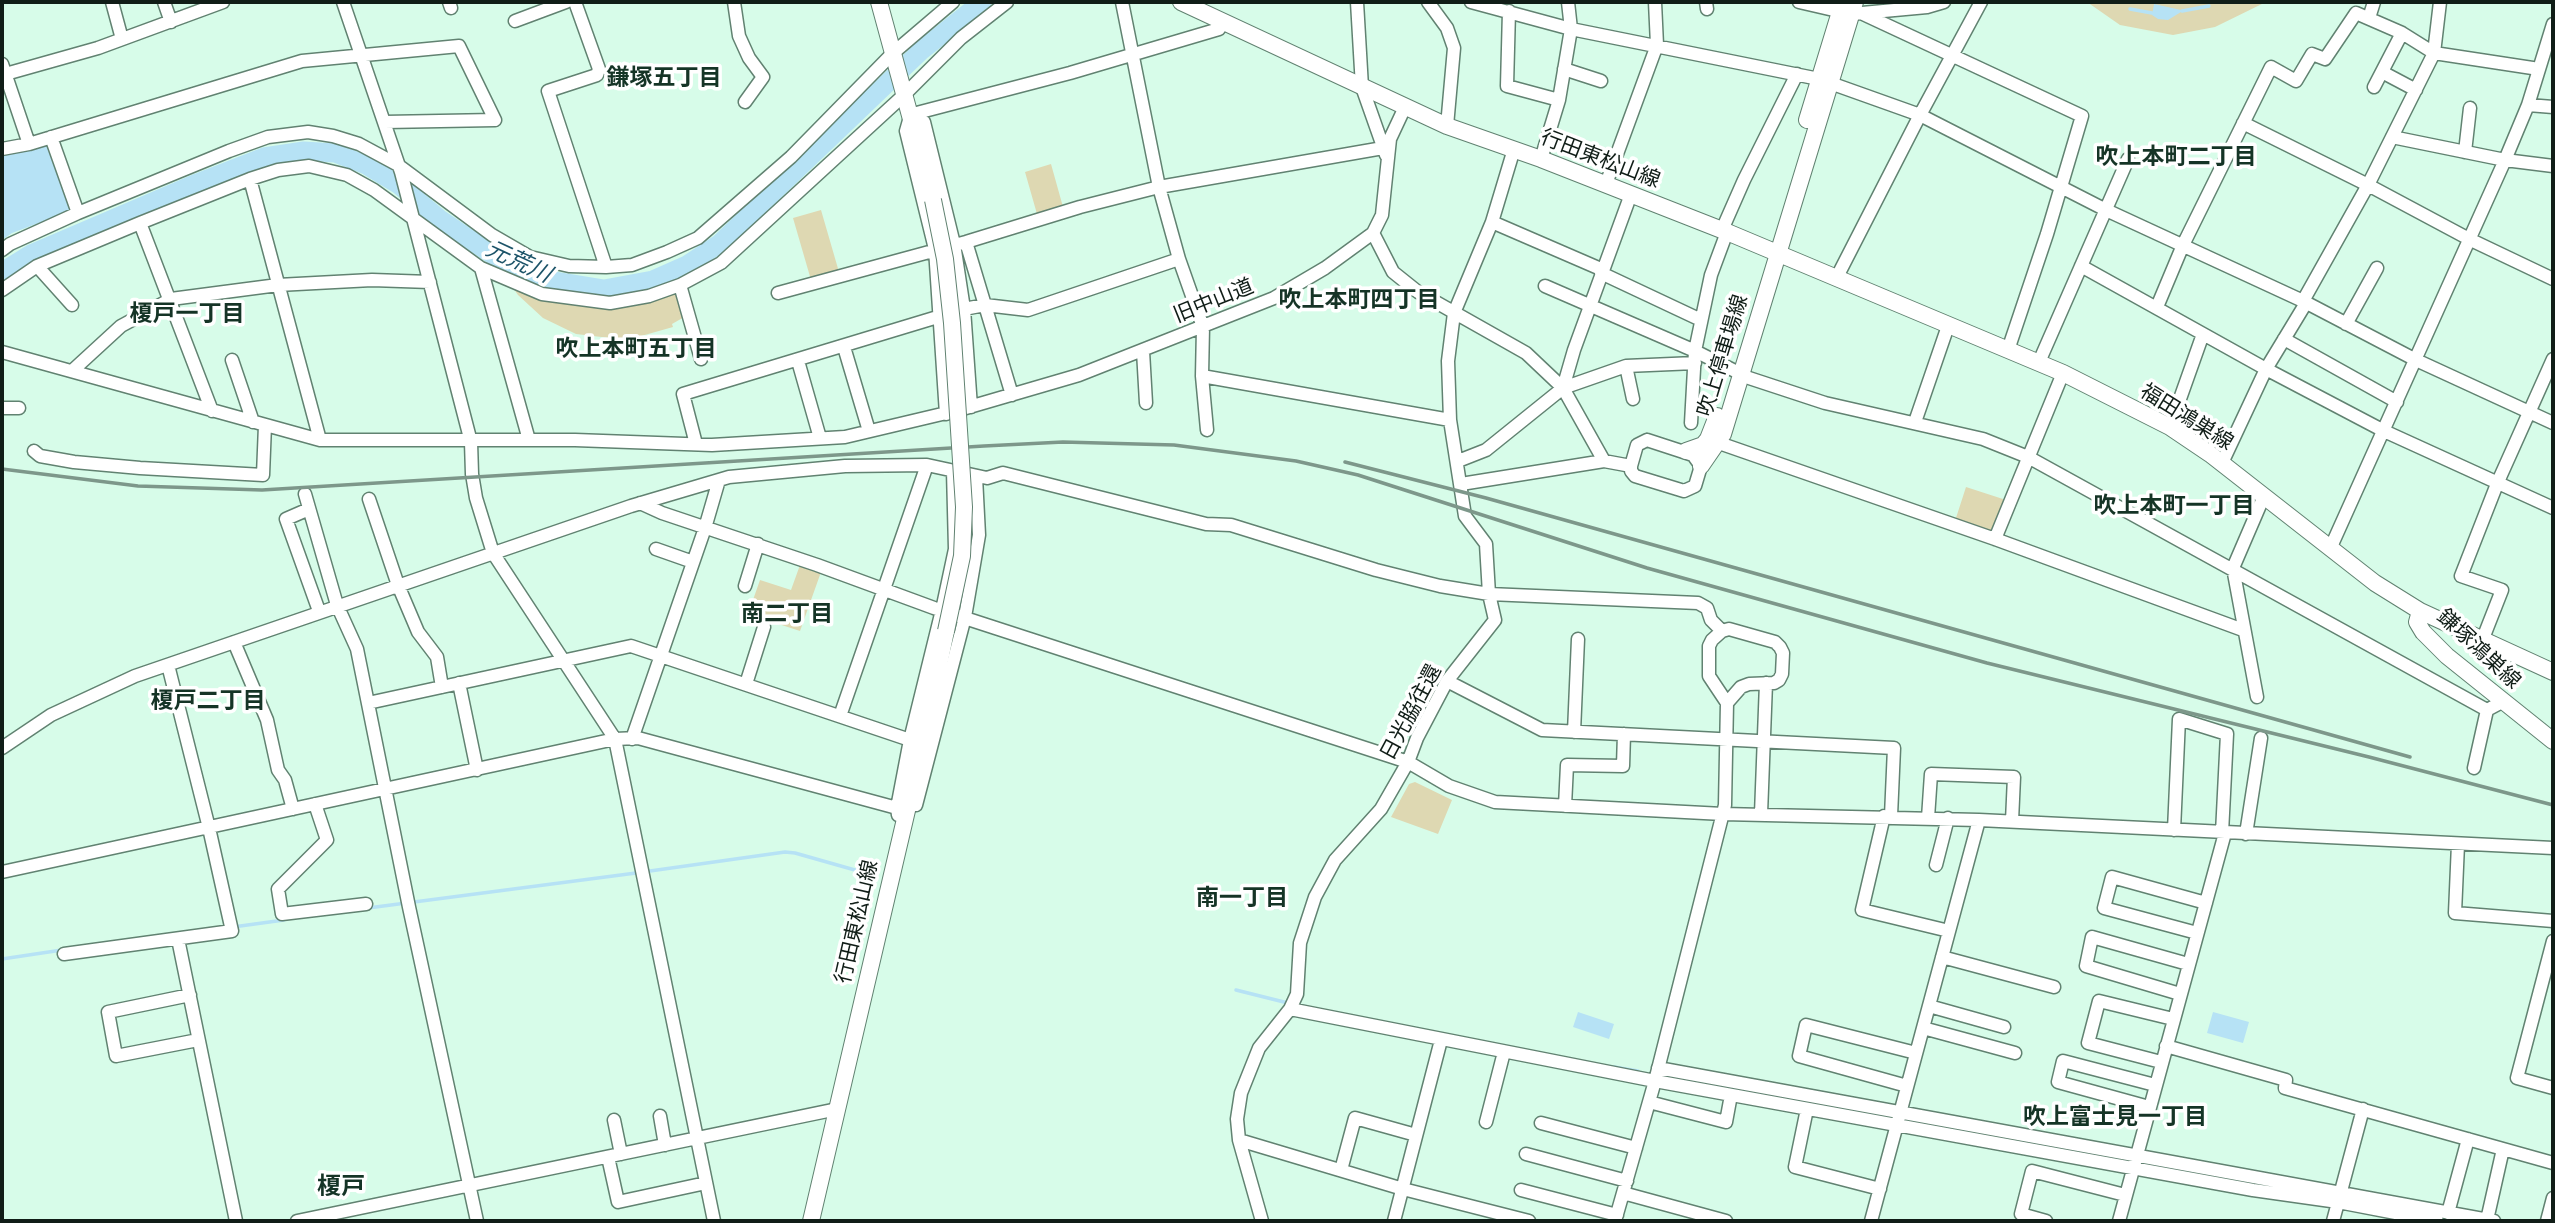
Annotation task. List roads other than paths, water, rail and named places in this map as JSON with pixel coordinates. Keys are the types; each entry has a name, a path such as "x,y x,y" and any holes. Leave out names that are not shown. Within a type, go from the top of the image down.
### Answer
{"main road":[{"path":"879,2 910,116"},
{"name":"行田東松山線","path":"1181,2 1447,126 1541,159 1773,251"},
{"path":"1773,251 1849,8"},
{"name":"行田東松山線","path":"811,1221 899,815 923,742 962,556 964,507 945,259 933,200 910,116"},
{"name":"福田鴻巣線","path":"1773,251 2039,362 2170,427 2222,463 2375,583 2420,611 2553,672"},
{"name":"吹上停車場線","path":"1701,466 1719,443 1736,372 1773,251"},
{"name":"吹上停車場線","path":"1686,451 1703,445 1708,439 1736,372"},
{"name":"鎌塚鴻巣線","path":"2420,611 2417,622 2423,632 2495,706 2553,741"}],"street":[{"path":"112,2 122,39"},
{"path":"164,2 171,22"},
{"path":"29,144 3,71 122,39 223,2"},
{"path":"343,2 400,168 471,442 474,488 493,553 615,739 714,1221"},
{"path":"515,21 566,2"},
{"path":"575,2 599,69 597,75 548,91 606,267"},
{"path":"734,2 739,36 749,58 763,77 745,102"},
{"path":"2,250 78,213 268,137 308,132 359,144 400,168 492,235 530,257 569,266 632,265 698,238 790,157 893,55 953,2"},
{"path":"2,290 37,266 140,223 250,179 278,170 309,166 347,175 374,190 481,268 542,294 610,303 649,296 680,285 721,263 961,38 1007,2"},
{"path":"1122,2 1159,187 1179,259 1203,327 1202,376 1207,430"},
{"path":"1357,2 1362,87 1385,153"},
{"path":"1433,2 1454,48 1447,126"},
{"path":"1471,2 1515,9 1571,29 1797,74 1920,115 2106,210 2304,302 2416,360 2553,423"},
{"path":"1541,159 1559,100 1571,29 1568,2"},
{"path":"1606,184 1657,45 1655,2"},
{"path":"1799,2 1849,8 1927,7 1944,2"},
{"path":"1837,277 1981,2"},
{"path":"2369,18 2374,2"},
{"path":"2222,463 2266,369 2368,184 2434,53 2440,2"},
{"path":"1849,8 2082,116 2008,350"},
{"path":"1515,9 1507,86 1559,100"},
{"path":"2157,307 2183,245 2271,67 2296,81 2312,54 2325,60 2356,13 2402,33 2434,53 2539,69"},
{"path":"910,116 1219,29 1223,22"},
{"path":"2330,549 2505,160 2528,105 2553,24"},
{"path":"2374,87 2402,33"},
{"path":"2,149 29,144 302,61 459,46 495,121 385,122"},
{"path":"1564,69 1601,81"},
{"path":"2382,72 2416,90"},
{"path":"1691,423 1695,357 1711,275 1744,180 1797,74"},
{"path":"2528,105 2553,107"},
{"path":"1405,107 1385,153 1382,215 1373,233 1393,272 1418,292 1526,353 1563,388 1604,461"},
{"path":"2465,152 2470,108"},
{"path":"910,116 924,122 960,243 985,305 1012,395"},
{"path":"910,116 906,131 935,249 940,415"},
{"path":"2243,123 2553,279"},
{"path":"51,137 78,213"},
{"path":"2392,137 2505,160 2553,166"},
{"name":"日光脇往還","path":"1262,1221 1239,1140 1237,1119 1241,1093 1259,1048 1290,1009 1297,994 1300,943 1315,897 1335,860 1381,809 1408,762 1417,738 1447,681 1495,620 1489,594 1486,544 1465,516 1450,419 1448,361 1454,313 1492,222 1514,149"},
{"path":"778,293 1159,187 1385,153"},
{"path":"2039,362 2128,159"},
{"path":"250,179 320,440"},
{"path":"1563,388 1631,194"},
{"path":"1492,222 1701,320"},
{"path":"140,223 212,411"},
{"name":"旧中山道","path":"2,352 320,440 529,440 696,444 820,438 869,431 940,415 1079,375 1274,298 1325,268 1373,233"},
{"path":"960,243 971,407"},
{"path":"696,444 683,394 964,309 985,305 1028,310 1179,259"},
{"path":"37,266 72,305"},
{"path":"2081,266 2384,431 2553,508"},
{"path":"481,268 529,440"},
{"path":"2346,324 2376,268"},
{"path":"72,371 121,326 171,299 278,285 372,280 430,282"},
{"path":"680,285 701,359"},
{"path":"1545,286 1695,357 1825,404 1983,439 2028,457 2495,706 2474,768"},
{"path":"1915,422 1948,326"},
{"path":"2170,427 2203,334"},
{"path":"2284,339 2397,402"},
{"path":"844,347 869,431"},
{"path":"1143,351 1146,403"},
{"path":"1458,461 1486,450 1563,388 1626,366 1695,357"},
{"path":"2482,641 2501,590 2461,576 2497,484 2553,359"},
{"path":"34,451 40,456 74,462 263,475 259,424 232,360"},
{"path":"798,361 820,438"},
{"path":"1626,366 1633,399"},
{"path":"1995,539 2063,373"},
{"path":"1202,376 1450,419"},
{"path":"2,408 19,408"},
{"path":"1647,440 1686,451 1693,455 1701,466 1695,486 1684,491 1635,476 1631,466 1637,445 1647,440"},
{"path":"1719,443 1995,539 2244,630"},
{"path":"1461,484 1604,461 1631,466"},
{"path":"840,716 927,465"},
{"path":"2,748 51,715 105,688 319,611 640,503 719,480 845,466 927,465 987,478 1003,473 1206,524 1231,525 1376,570 1440,586 1489,594 1698,603 1707,608 1711,620 1722,631"},
{"path":"899,815 910,740 955,549 953,471"},
{"path":"2,872 615,739 632,738 909,819 915,808 965,617 979,535 976,477"},
{"path":"632,738 719,480"},
{"path":"304,494 337,605 357,649 477,1221"},
{"path":"2257,696 2233,568 2264,496"},
{"path":"369,499 398,585 418,632 437,657 442,687"},
{"path":"640,503 942,610 1408,762 1449,786 1495,802 1723,814 1948,818 2553,849"},
{"path":"309,509 286,519 319,611"},
{"path":"746,586 758,544"},
{"path":"656,549 693,562"},
{"path":"746,684 764,627"},
{"path":"1521,1190 1616,1218 1657,1074 1723,814 1727,703 1712,681 1708,669 1709,646 1712,639 1729,629 1775,642 1780,646 1783,653 1782,674 1774,683 1741,687 1727,703"},
{"path":"1574,732 1578,639"},
{"path":"234,642 267,720 278,770 285,780 293,809"},
{"path":"368,703 631,646 910,740"},
{"path":"64,954 232,931 168,665"},
{"path":"1447,681 1542,730 1894,748 1888,816 1862,910 1949,931"},
{"path":"459,683 477,770"},
{"path":"1761,814 1766,683"},
{"path":"2119,1221 2224,833 2227,734 2179,719 2174,830"},
{"path":"1565,806 1567,765 1622,766 1624,734"},
{"path":"2246,834 2261,738"},
{"path":"1928,818 1931,774 2014,777 2012,821"},
{"path":"315,804 327,840 278,889 282,914 366,904"},
{"path":"1936,865 1948,818"},
{"path":"1871,1221 1979,820"},
{"path":"2458,844 2455,913 2553,921"},
{"path":"2197,933 2104,908 2112,877 2206,903"},
{"path":"2180,994 2086,966 2092,937 2188,964"},
{"path":"178,939 236,1221"},
{"path":"2553,941 2517,1078 2553,1088"},
{"path":"1942,957 2054,988"},
{"path":"190,995 108,1012 116,1056 198,1040"},
{"path":"2161,1062 2088,1043 2099,1001 2173,1019"},
{"path":"1929,1006 2004,1027"},
{"path":"1290,1009 1504,1052 1900,1112 2134,1162"},
{"path":"1907,1086 1799,1056 1806,1025 1916,1053"},
{"path":"1923,1028 2015,1053"},
{"path":"1394,1221 1441,1040"},
{"path":"2166,1046 2287,1080 2285,1087 2553,1163"},
{"path":"1486,1122 1504,1052"},
{"path":"2149,1107 2058,1082 2063,1061 2155,1085"},
{"path":"1657,1074 1731,1094 1807,1109 2340,1197 2437,1219 2490,1221 2503,1149"},
{"path":"1649,1102 1726,1122 1731,1094"},
{"path":"297,1221 837,1109"},
{"path":"1807,1109 1796,1167 1880,1189"},
{"path":"2333,1221 2363,1110"},
{"path":"660,1115 665,1145"},
{"path":"1341,1170 1355,1118 1416,1135"},
{"path":"614,1120 618,1202 706,1183"},
{"path":"1541,1123 1636,1149"},
{"path":"2437,1219 2468,1139"},
{"path":"1239,1140 1403,1189 1529,1221"},
{"path":"1526,1154 1726,1221"},
{"path":"2046,1221 2021,1214 2032,1171 2125,1195"},
{"path":"2547,1221 2553,1198"}],"water":[{"path":"2154,4 2181,12 2168,20 2158,19 2152,15"},
{"path":"47,144 51,146 70,207 68,212 12,233 2,240 2,154 35,149"},
{"path":"1578,1012 1614,1024 1609,1039 1573,1027"},
{"path":"2213,1012 2249,1022 2243,1043 2207,1033"}],"waterway":[{"name":"元荒川","path":"2,272 31,254 197,183 264,157 304,151 335,153 366,165 399,185 441,220 496,257 543,279 604,289 653,280 687,265 719,244 922,50 982,2"},
{"path":"2182,11 2209,6"},
{"path":"2130,9 2152,13"},
{"path":"543,279 546,266"},
{"path":"650,871 785,852 876,876"},
{"path":"368,908 636,873"},
{"path":"233,927 284,920"},
{"path":"2,959 62,950"},
{"path":"1236,990 1288,1003"},
{"path":"1614,1067 1638,1071"},
{"path":"1670,1077 1892,1118"},
{"path":"1905,1120 2129,1161"}],"railway":[{"path":"2,469 138,486 262,490 1063,442 1174,445 1296,461 1358,475 1647,568 1987,663 2553,805"},
{"path":"1345,462 1486,498 2410,757"}],"district":[{"name":"鎌塚五丁目","path":"664,79"},
{"name":"吹上本町二丁目","path":"2176,158"},
{"name":"吹上本町四丁目","path":"1359,301"},
{"name":"榎戸一丁目","path":"187,315"},
{"name":"吹上本町五丁目","path":"636,350"},
{"name":"吹上本町一丁目","path":"2174,507"},
{"name":"南二丁目","path":"787,615"},
{"name":"榎戸二丁目","path":"208,702"},
{"name":"南一丁目","path":"1242,899"},
{"name":"吹上富士見一丁目","path":"2115,1118"},
{"name":"榎戸","path":"341,1188"}]}
